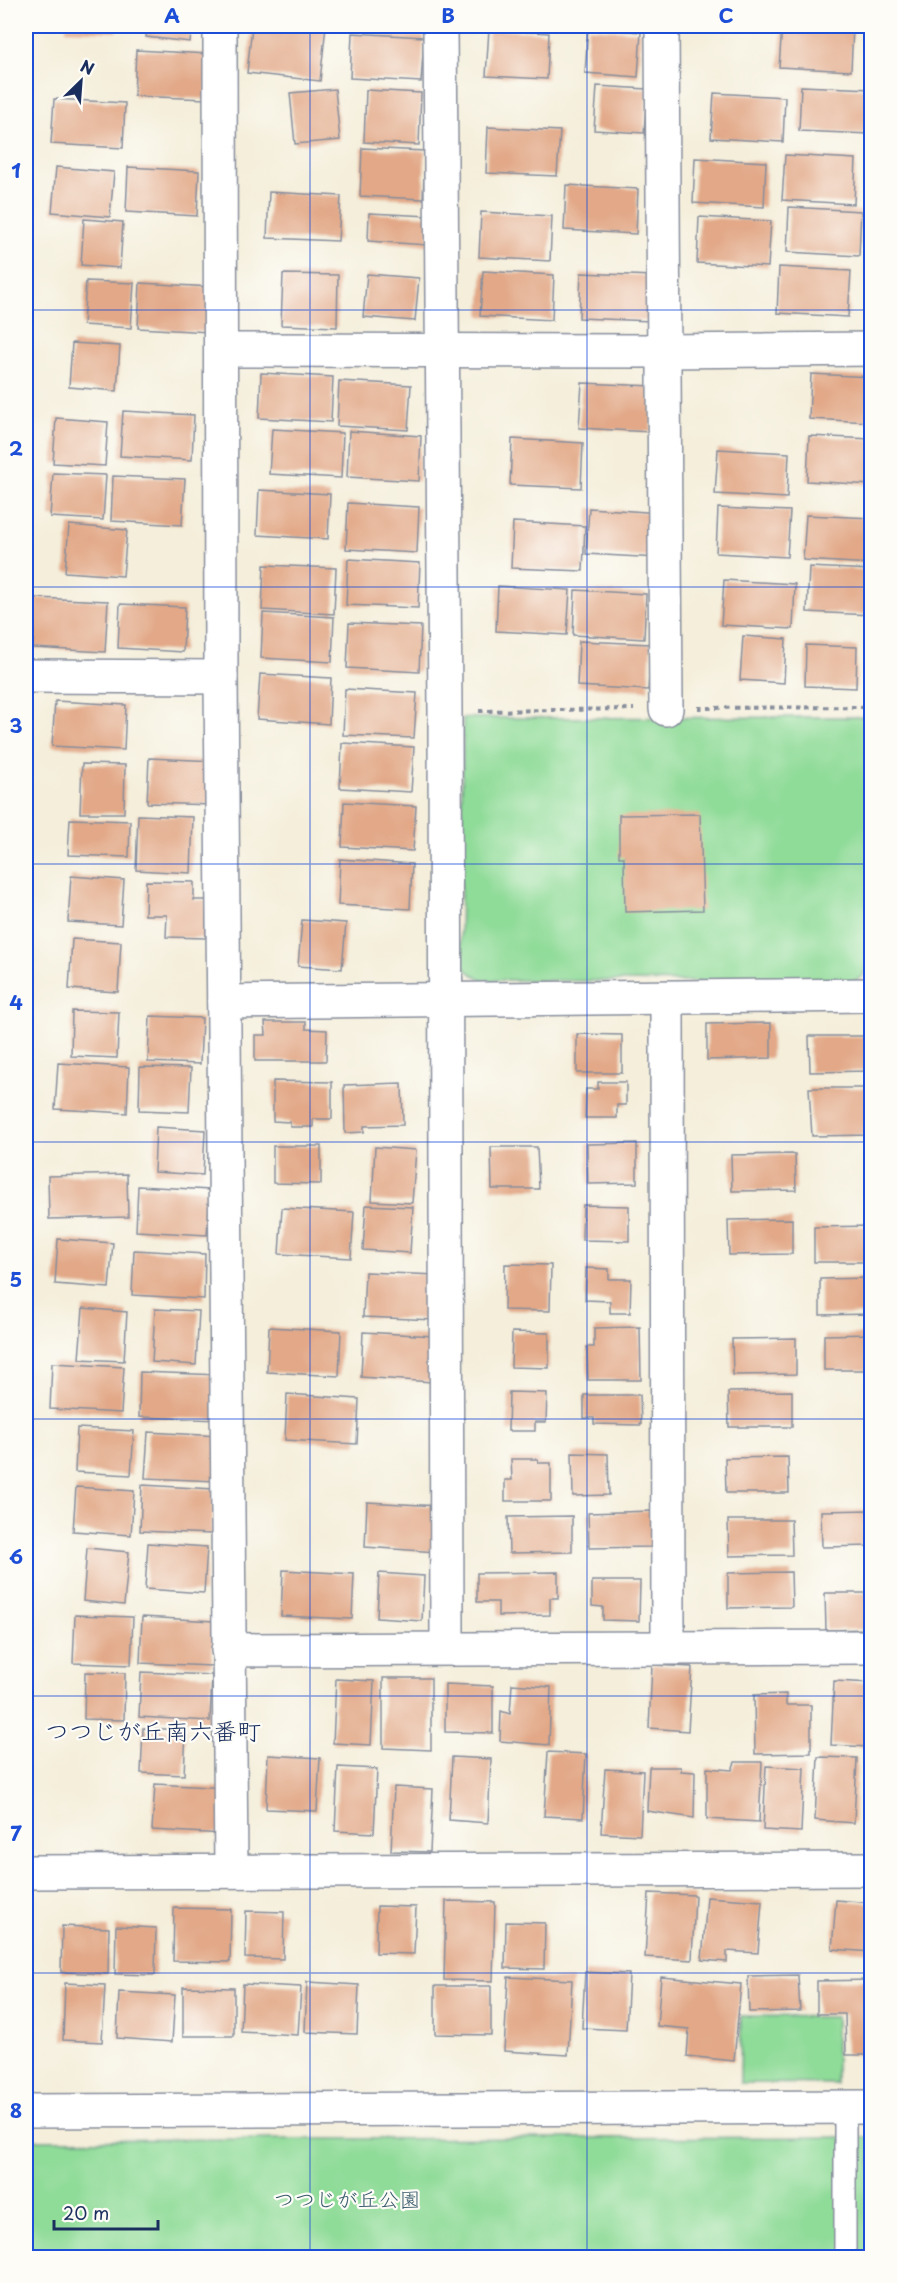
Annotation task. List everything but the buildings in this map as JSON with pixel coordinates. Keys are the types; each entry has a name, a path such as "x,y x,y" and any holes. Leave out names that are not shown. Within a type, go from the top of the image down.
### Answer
{"street":[{"path":"220,26 222,676 231,1870"},
{"path":"440,26 447,1647"},
{"path":"662,26 666,709"},
{"path":"222,350 872,349"},
{"path":"26,676 222,676"},
{"path":"224,1002 872,995"},
{"path":"667,999 668,1647"},
{"path":"228,1650 447,1647 872,1647"},
{"path":"26,1872 872,1869"},
{"path":"26,2111 858,2107"}],"lane":[{"path":"845,2258 858,2107"}],"green space":[{"path":"871,717 872,951 863,976 852,983 484,980 465,968 460,955 463,718"},
{"path":"741,2016 836,2017 836,2084 740,2083"},
{"name":"つつじが丘公園","path":"871,2137 871,2257 26,2257 26,2140"}],"district":[{"name":"つつじが丘南六番町","path":"153,1730"}]}
